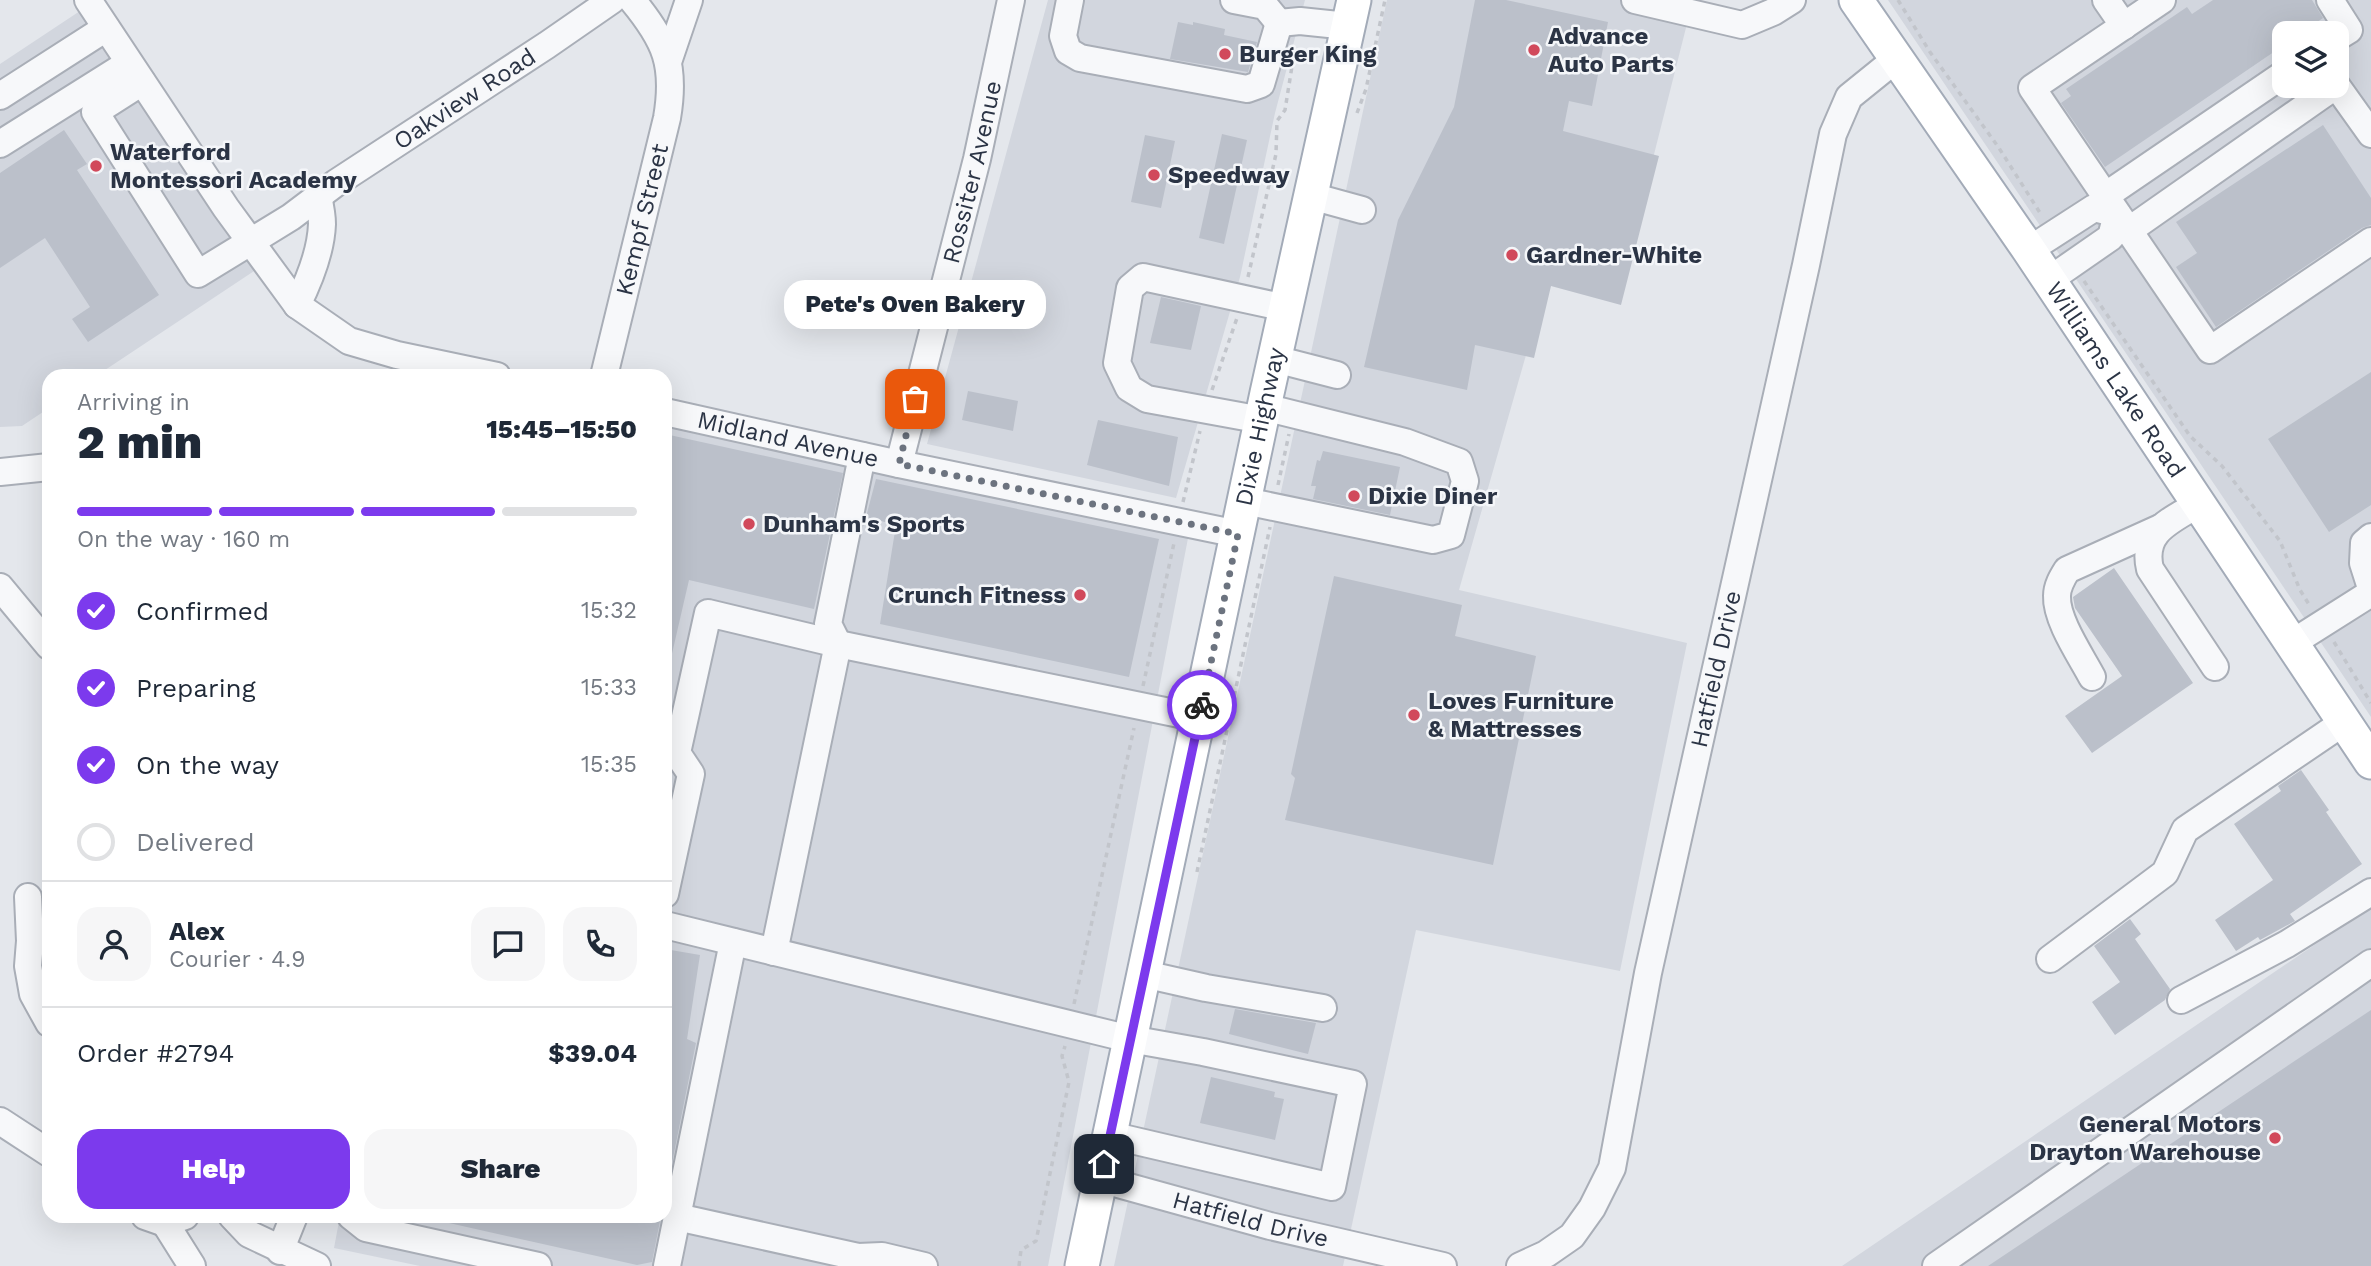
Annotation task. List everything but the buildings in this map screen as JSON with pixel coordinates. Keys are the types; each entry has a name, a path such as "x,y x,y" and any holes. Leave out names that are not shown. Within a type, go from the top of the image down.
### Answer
{"main road":[{"path":"1325,135 1352,101 1375,0"},
{"name":"Williams Lake Road","path":"1861,2 1896,59 2041,242 2198,504 2371,762"},
{"name":"Dixie Highway","path":"1082,1266 1238,534 1259,504 1272,418 1275,359 1351,13"}],"street":[{"path":"88,0 250,242 297,305 349,341 446,369"},
{"name":"Oakview Road","path":"136,73 95,112 198,274 547,46 612,0"},
{"name":"Kempf Street","path":"606,369 672,88 668,62 660,40 632,0"},
{"name":"Kempf Street","path":"668,62 689,0"},
{"name":"Rossiter Avenue","path":"899,464 977,159 1011,0"},
{"path":"1070,0 1063,36 1068,51 1080,58 1247,89 1261,83 1273,10"},
{"path":"1234,0 1300,20 1351,13"},
{"path":"1635,0 1742,25 1773,12 1792,0"},
{"path":"2106,0 2124,26"},
{"path":"2162,0 2032,88 2210,350 2371,241"},
{"path":"2330,0 2343,21"},
{"path":"0,96 106,28"},
{"name":"Hatfield Drive","path":"1520,1266 1546,1254 1572,1236 1592,1208 1612,1168 1648,973 1833,134 1849,97 1896,59"},
{"path":"0,144 136,73"},
{"path":"2060,272 2111,237 2116,214 2272,84"},
{"path":"2041,242 2094,208 2116,214 2312,98"},
{"path":"2346,98 2371,134"},
{"path":"297,305 309,281 322,225 318,196"},
{"path":"1311,196 1362,210"},
{"path":"1259,504 1433,540 1451,535 1465,481 1459,462 1405,442 1147,399 1129,388 1117,363 1130,288 1143,277 1286,308"},
{"path":"1275,359 1337,375"},
{"name":"Midland Avenue","path":"672,414 1238,534"},
{"path":"774,952 838,644 828,624 862,456"},
{"path":"0,472 42,468"},
{"path":"2198,504 2154,533 2147,557 2150,569 2215,667"},
{"path":"2092,677 2061,618 2057,596 2060,581 2067,570 2160,528"},
{"path":"2292,643 2371,590 2363,563 2364,543 2371,537"},
{"path":"0,587 42,638"},
{"path":"672,862 691,774 677,753 708,612 838,644 1199,718"},
{"path":"2050,958 2165,873 2185,830 2344,722"},
{"path":"2181,1000 2287,944 2371,892"},
{"path":"29,897 30,941 27,965 33,993 42,1010"},
{"path":"672,927 1130,1039 1353,1084 1332,1187 1110,1135"},
{"path":"667,1266 733,942"},
{"path":"1936,1266 2371,963"},
{"path":"1144,974 1206,988 1323,1008"},
{"path":"0,1121 42,1148"},
{"name":"Hatfield Drive","path":"1100,1179 1270,1226 1443,1266"},
{"path":"677,1217 858,1257 882,1256 924,1266"},
{"path":"168,1223 192,1266"},
{"path":"249,1223 280,1251 317,1266"},
{"path":"280,1251 291,1223"},
{"path":"360,1223 366,1228 538,1266"}],"path":[{"path":"1898,0 1930,52 1999,148 2041,242"},
{"path":"1019,1266 1021,1250 1036,1241 1069,1082 1062,1056 1178,522 1248,300 1276,154 1277,121 1284,110 1294,59"},
{"path":"2060,272 2190,436 2222,466 2280,541 2300,590 2371,703"},
{"path":"1198,872 1272,418"}],"shaded area":[{"path":"1048,0 1305,0 1275,113 1240,277 1176,498 927,444"},
{"path":"1387,0 1693,0 1618,297 1548,278 1459,590 1687,643 1620,971 1416,930 1343,1266 1114,1266"},
{"path":"1888,0 2371,0 2371,717"},
{"name":"Waterford Montessori Academy","path":"86,7 260,267 107,369 42,369 42,413 22,426 0,427 0,64"},
{"path":"672,426 1189,533 1048,1266 420,1266 334,1248 339,1223 672,1223"},
{"path":"2371,905 2371,1266 1842,1266 2348,922"}],"way so far":[{"path":"915,399 899,464 1238,534 1202,705"}],"place":[{"name":"Advance Auto Parts","path":"1534,50"},
{"name":"Burger King","path":"1225,54"},
{"name":"Waterford Montessori Academy","path":"96,166"},
{"name":"Speedway","path":"1154,175"},
{"name":"Gardner-White","path":"1512,255"},
{"name":"Pete's Oven Bakery","path":"915,399"},
{"name":"Dixie Diner","path":"1354,496"},
{"name":"Dunham's Sports","path":"749,524"},
{"name":"Crunch Fitness","path":"1080,595"},
{"name":"Loves Furniture & Mattresses","path":"1414,715"},
{"name":"General Motors Drayton Warehouse","path":"2275,1138"}],"route":[{"path":"1104,1164 1202,705"}]}
